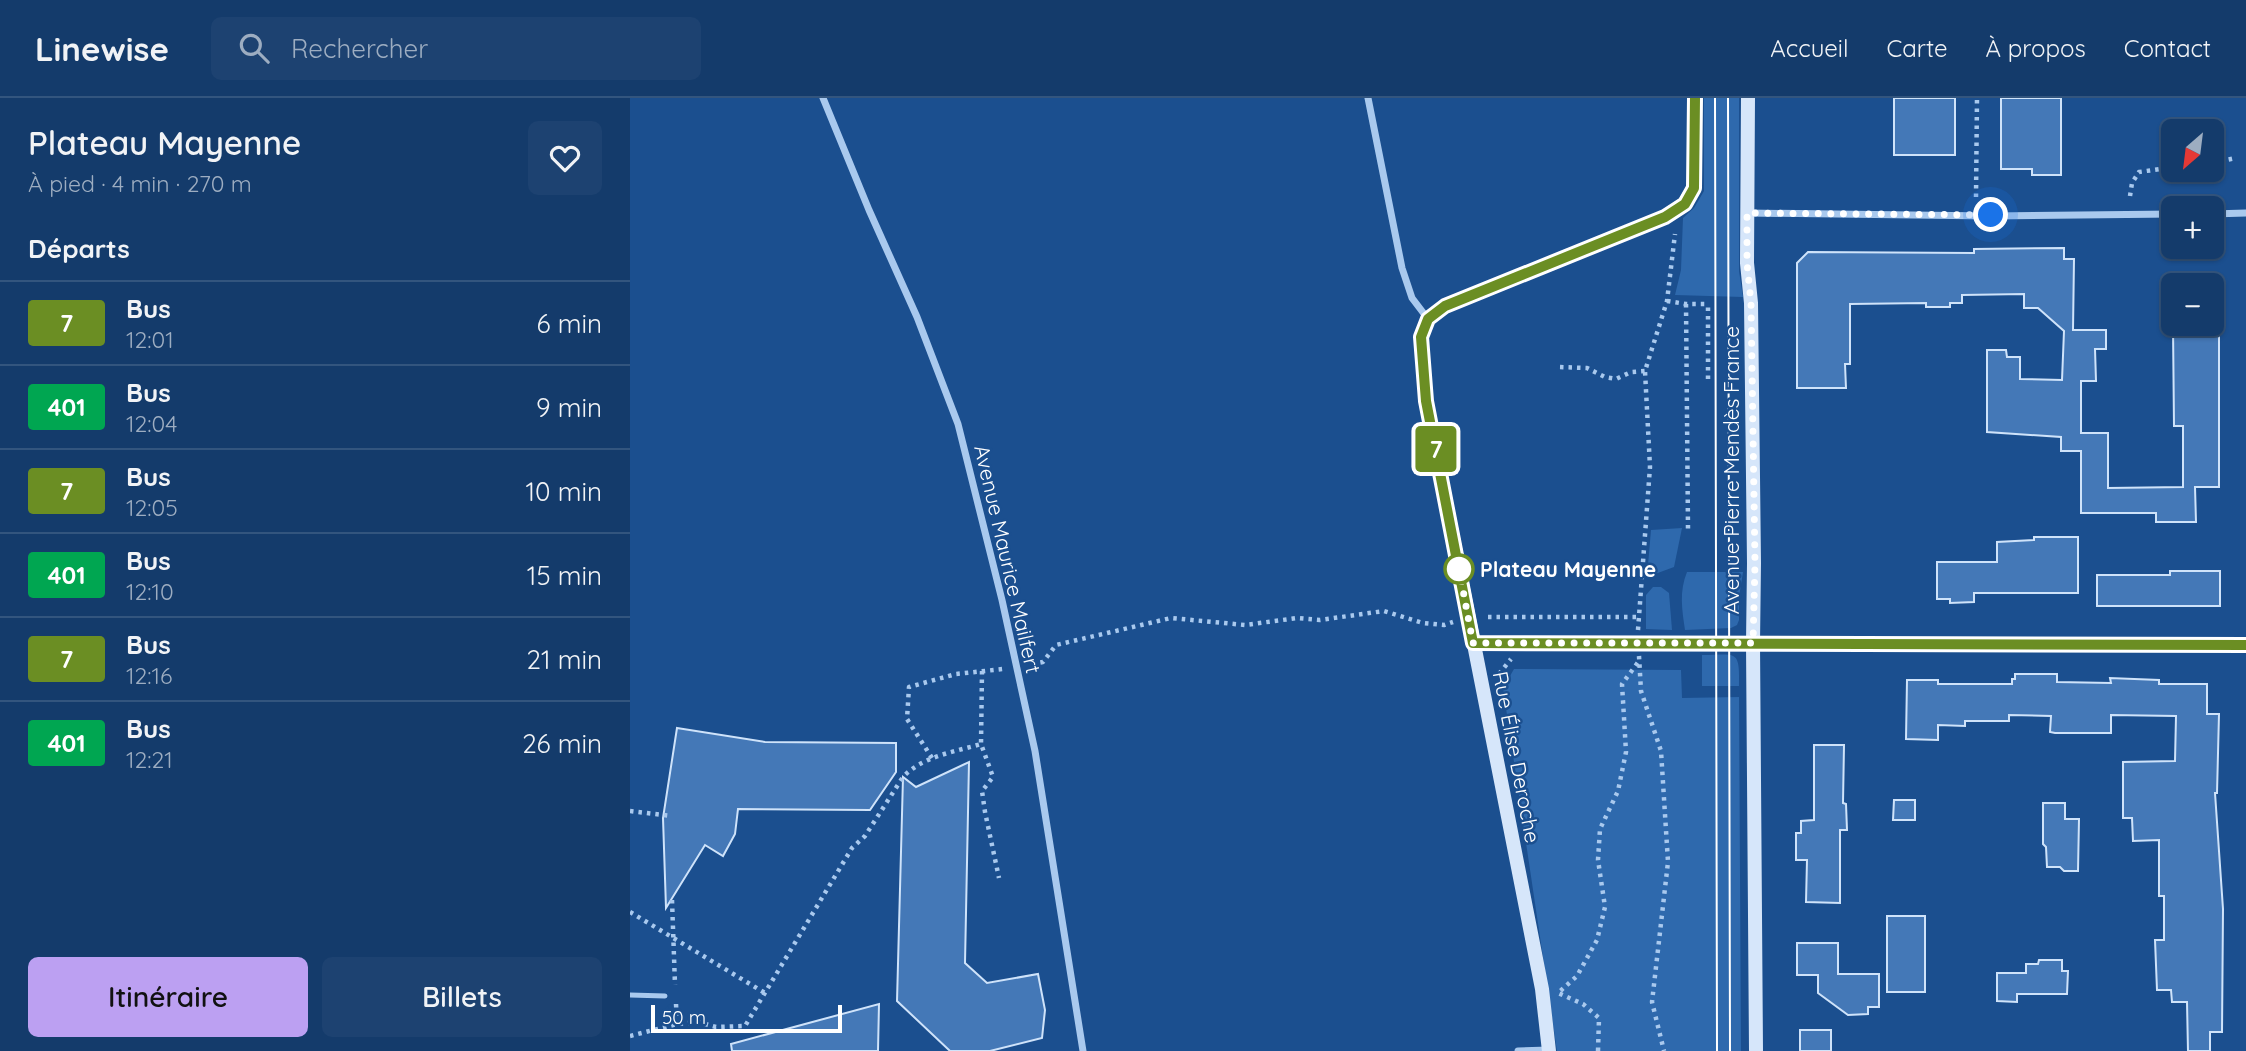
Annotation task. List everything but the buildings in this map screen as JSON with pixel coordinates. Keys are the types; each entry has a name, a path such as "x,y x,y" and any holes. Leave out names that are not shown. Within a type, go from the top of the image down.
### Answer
{"main road":[{"path":"1428,319 1445,306 1665,217 1685,204 1694,188 1695,98"},
{"name":"Avenue Pierre Mendès France","path":"1748,98 1747,263 1751,303 1755,563 1753,643 1756,1051"},
{"name":"Rue Élise Deroche","path":"1428,319 1421,337 1426,401 1542,989 1549,1050"}],"street":[{"name":"Avenue Maurice Mailfert","path":"823,98 916,317 958,424 1002,600 1035,751 1083,1051"},
{"path":"1368,98 1402,268 1412,298 1428,319"},
{"path":"1747,213 2161,214"},
{"path":"2224,214 2246,213"},
{"path":"1473,643 2246,645"},
{"path":"1518,1051 1549,1050"}],"lane":[{"path":"630,995 665,996"}],"path":[{"path":"1976,197 1977,98"},
{"path":"2224,160 2236,158"},
{"path":"2130,195 2132,184 2139,172 2161,169"},
{"path":"1638,629 1650,467 1645,371 1667,301 1675,227"},
{"path":"1667,301 1710,304 1708,379"},
{"path":"1686,304 1688,529"},
{"path":"1560,367 1587,368 1616,379 1631,372 1645,371"},
{"path":"932,758 907,719 909,687 956,674 1016,668 1043,662 1056,645 1171,618 1245,625 1297,618 1320,620 1384,611 1423,623 1444,625 1468,617 1639,617"},
{"path":"1598,1051 1599,1018 1583,1004 1558,993 1577,976 1597,940 1605,907 1598,860 1600,829 1618,791 1626,752 1622,684 1639,661"},
{"path":"1640,670 1641,691 1661,751 1668,862 1652,1002 1664,1051"},
{"path":"982,671 981,744 993,777 982,791 999,878"},
{"path":"630,1036 677,1024 698,1022 716,1027 745,1026 852,848 865,836 903,777 910,769 932,758 981,744"},
{"path":"630,811 672,816"},
{"path":"671,900 677,1024"},
{"path":"630,912 765,993"}],"shaded area":[{"path":"1704,98 1739,98 1739,271 1743,297 1675,295 1681,270 1683,218 1694,208 1704,191"},
{"path":"1682,528 1674,567 1655,574 1648,565 1651,530"},
{"path":"1687,572 1743,572 1737,625 1731,628 1685,630 1682,594"},
{"path":"1653,587 1661,587 1669,593 1672,630 1646,629 1646,595"},
{"path":"1702,655 1734,656 1738,665 1739,686 1702,686"},
{"path":"1514,669 1681,670 1682,698 1739,697 1741,1051 1557,1051 1503,688"}],"tram line":[{"path":"1715,98 1717,1051"},
{"path":"1728,98 1730,1051"}],"bus line":[{"name":"7","path":"1695,98 1694,188 1685,204 1665,217 1445,306 1428,319 1421,337 1426,401 1473,643 2246,645"}],"place":[{"name":"Plateau Mayenne","path":"1459,569"}],"route":[{"path":"1459,569 1473,643 1753,643 1755,563 1747,213 1991,215"}]}
